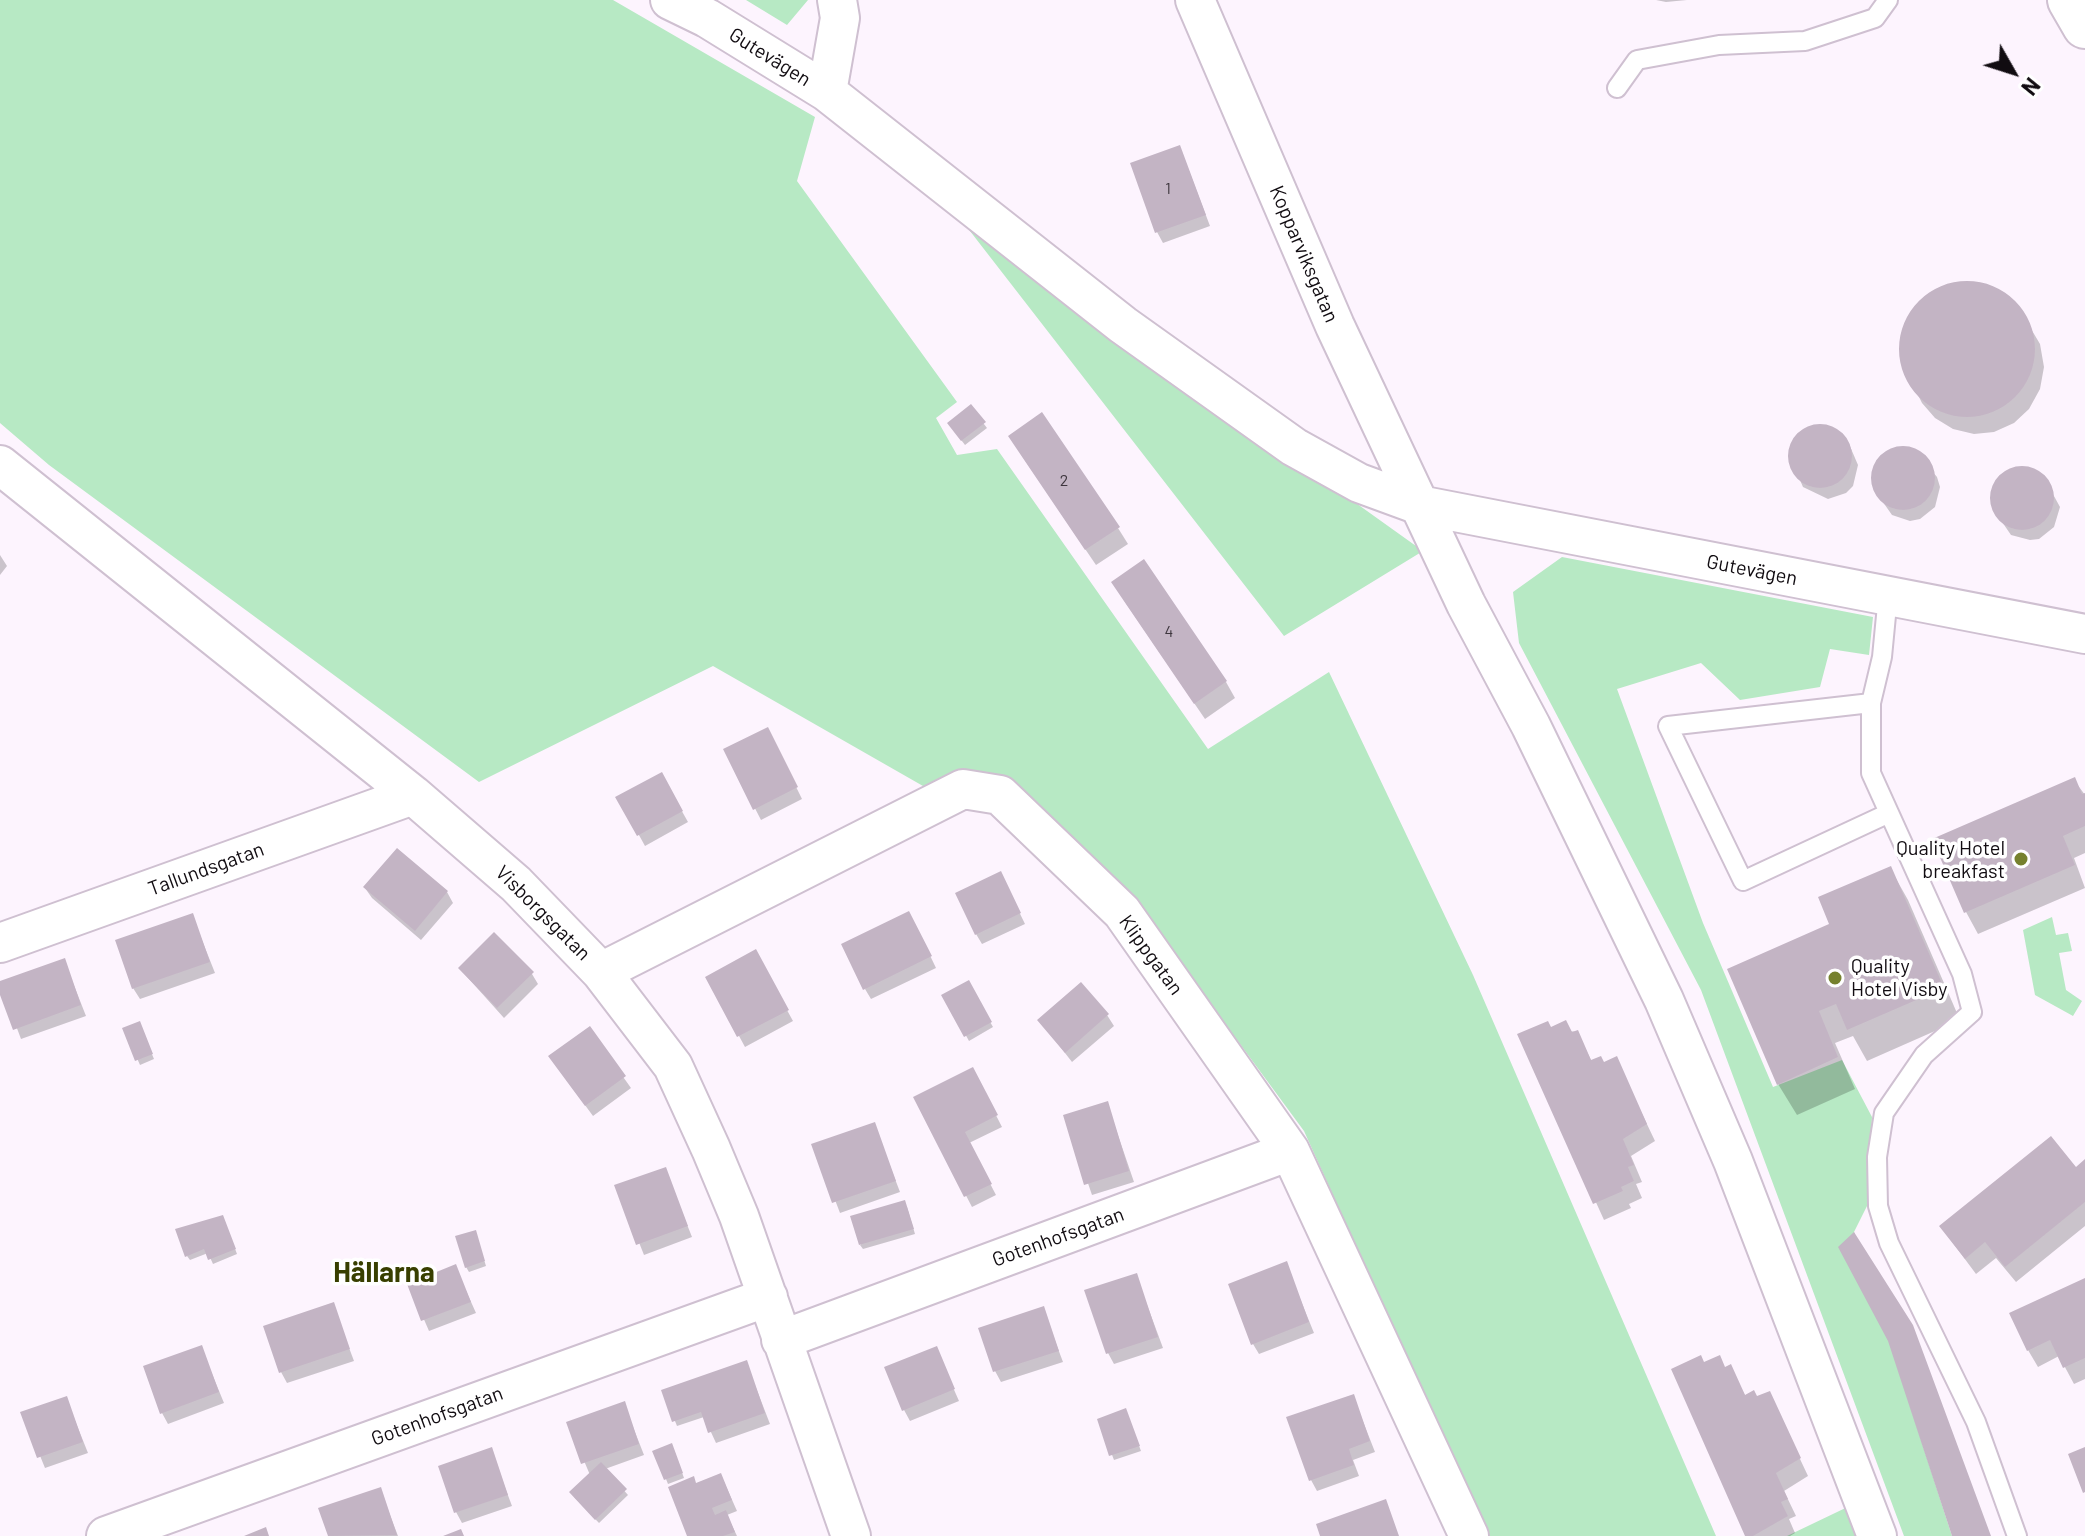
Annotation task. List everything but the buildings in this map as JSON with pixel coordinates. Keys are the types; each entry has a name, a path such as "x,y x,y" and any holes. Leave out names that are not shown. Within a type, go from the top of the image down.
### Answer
{"main road":[{"path":"2070,0 2085,26"}],"street":[{"name":"Gutevägen","path":"670,0 827,92 1123,325 1294,447 1359,483 1419,505 2085,634"},
{"name":"Gutevägen","path":"827,92 840,18 837,0"},
{"name":"Kopparviksgatan","path":"1195,0 1335,326 1419,505 1664,1000 1733,1161 1877,1536"},
{"name":"Visborgsgatan","path":"0,465 413,795 516,884 601,972 673,1066 739,1216 851,1536"},
{"name":"Klippgatan","path":"601,972 963,789 1000,795 1122,912 1290,1151 1469,1536"},
{"name":"Tallundsgatan","path":"0,943 413,795"},
{"name":"Gotenhofsgatan","path":"781,1340 1290,1151"},
{"name":"Gotenhofsgatan","path":"106,1536 768,1297"}],"lane":[{"path":"1617,88 1637,60 1719,45 1805,41 1875,18 1888,0"},
{"path":"1888,595 1882,657 1871,703 1871,773 1962,974 1972,1012 1924,1055 1884,1113 1877,1157 1878,1206 1889,1243 1976,1422 2017,1536"},
{"path":"1871,703 1668,726 1743,881 1887,814"}],"green space":[{"path":"0,0 613,0 815,117 797,181 957,402 936,418 957,455 997,449 1208,749 1329,672 1473,975 1716,1536 1487,1536 1304,1131 1134,900 1009,782 930,790 713,666 479,782 49,465 0,423"},
{"path":"746,0 808,0 787,25"},
{"path":"956,213 1090,313 1423,551 1284,636"},
{"path":"1562,557 1873,617 1869,655 1830,649 1820,687 1740,700 1701,663 1617,689 1703,923 1773,1087 1842,1060 1872,1117 1868,1204 1854,1232 1952,1536 1904,1536 1701,990 1519,643 1513,592"},
{"path":"2052,917 2056,935 2068,933 2072,951 2059,953 2066,990 2082,1001 2073,1016 2035,995 2023,930"},
{"path":"1858,1502 1870,1536 1787,1536"}],"place":[{"name":"Quality Hotel breakfast","path":"2021,859"},
{"name":"Quality Hotel Visby","path":"1835,978"}],"district":[{"name":"Hällarna","path":"384,1273"}]}
